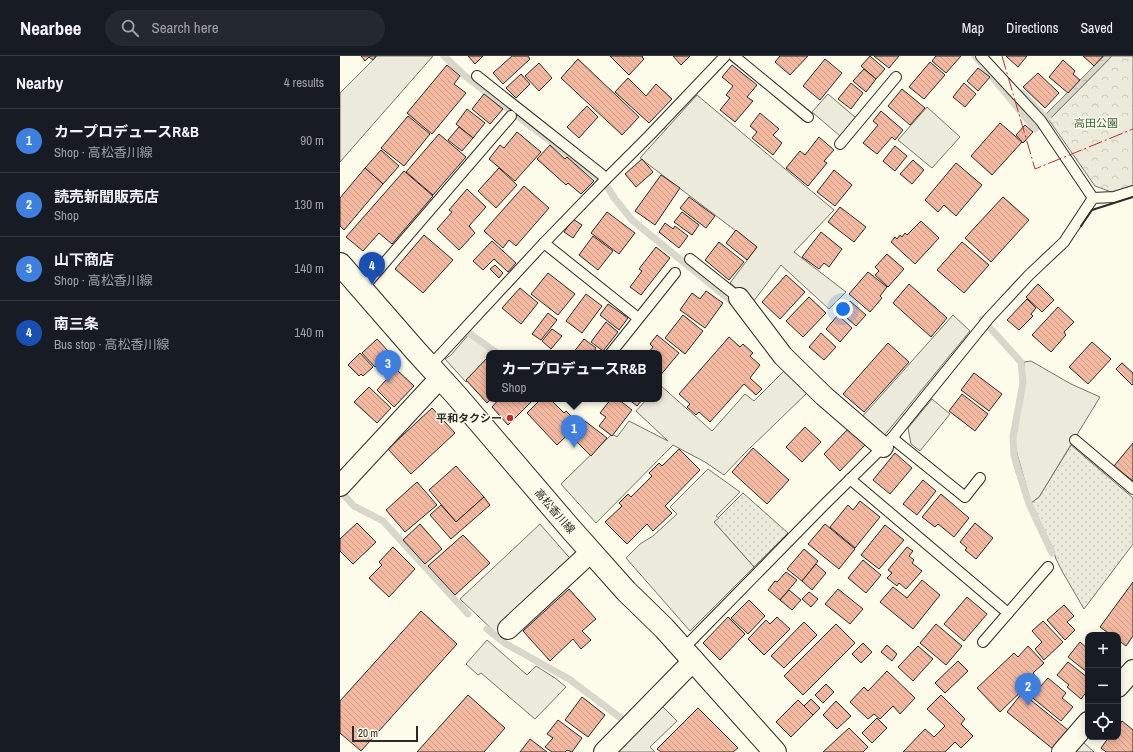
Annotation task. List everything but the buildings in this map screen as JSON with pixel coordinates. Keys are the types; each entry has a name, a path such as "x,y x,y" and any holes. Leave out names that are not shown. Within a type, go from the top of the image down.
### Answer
{"main road":[{"name":"高松香川線","path":"340,264 591,552 626,591 688,654 775,752"}],"street":[{"path":"739,298 783,356 824,396 888,442"},
{"path":"340,486 435,372"},
{"path":"508,628 591,552"},
{"path":"604,752 688,654"},
{"path":"1121,684 1133,670"},
{"path":"1062,752 1085,725"}],"lane":[{"path":"435,372 544,243 725,56"},
{"path":"734,56 808,117"},
{"path":"981,56 1042,122 1093,198"},
{"path":"477,76 606,179"},
{"path":"840,144 896,77"},
{"path":"362,288 511,116"},
{"path":"1093,198 1114,197 1133,191"},
{"path":"688,654 850,479 888,442 989,318 1029,275 1064,242 1093,198"},
{"path":"544,243 638,318"},
{"path":"690,259 739,298"},
{"path":"613,350 675,273"},
{"path":"1075,440 1133,489"},
{"path":"888,442 965,497 980,478"},
{"path":"850,479 1008,613"},
{"path":"983,642 1048,567"}],"green space":[{"name":"高田公園","path":"1112,56 1133,56 1133,186 1114,193 1095,186 1049,120"},
{"path":"1071,445 1133,498 1133,544 1084,609 1056,559 1053,549 1031,503 1039,497"},
{"path":"743,493 788,533 754,567 714,522"}],"shaded area":[{"path":"377,56 433,56 340,162 340,93"},
{"path":"828,94 856,118 840,136 812,112"},
{"path":"697,95 834,210 794,252 846,292 829,309 781,265 753,302 730,283 757,247 640,158"},
{"path":"927,107 960,137 932,168 898,140"},
{"path":"953,315 970,331 883,437 861,418"},
{"path":"469,334 491,350 486,350 486,363 466,382 445,359 451,355"},
{"path":"1031,361 1071,384 1100,397 1039,497 1031,503 1017,454 1015,440 1025,384 1024,362"},
{"path":"784,371 807,393 724,475 705,462 673,445 596,523 561,484 612,434 617,437 629,421 668,441 636,411 644,402 662,402 662,387 712,431 745,394 754,401"},
{"path":"932,399 950,414 920,451 911,444 908,428"},
{"path":"708,469 740,492 716,516 719,518 714,522 754,567 690,631 626,558 640,544 653,536 677,514 670,507"},
{"path":"540,524 574,563 497,634 460,599"},
{"path":"487,640 527,675 536,666 566,687 535,719 481,673 478,675 466,664"},
{"path":"659,703 677,721 650,747 655,752 616,752"},
{"path":"1083,742 1094,752 1074,752"}],"water":[{"path":"1104,56 1112,56 1049,120 1046,114"}],"waterway":[{"path":"444,56 465,76 597,177"},
{"path":"975,56 1035,129 1048,117"},
{"path":"1022,93 1046,118"},
{"path":"608,188 632,220 736,305"},
{"path":"982,319 1021,362 1023,383 1013,437 1014,455 1029,504 1052,553"},
{"path":"469,333 493,350"},
{"path":"342,493 354,506 383,521 468,614"},
{"path":"487,629 506,644 569,679 626,722"}],"wall":[{"path":"1081,226 1092,210 1133,197"}],"power":[{"path":"1002,56 1035,169 1133,129"}],"place":[{"name":"南三条","path":"372,285"},
{"name":"山下商店","path":"388,383"},
{"name":"平和タクシー","path":"510,418"},
{"name":"カープロデュースR&B","path":"574,448"},
{"name":"読売新聞販売店","path":"1028,706"}]}
